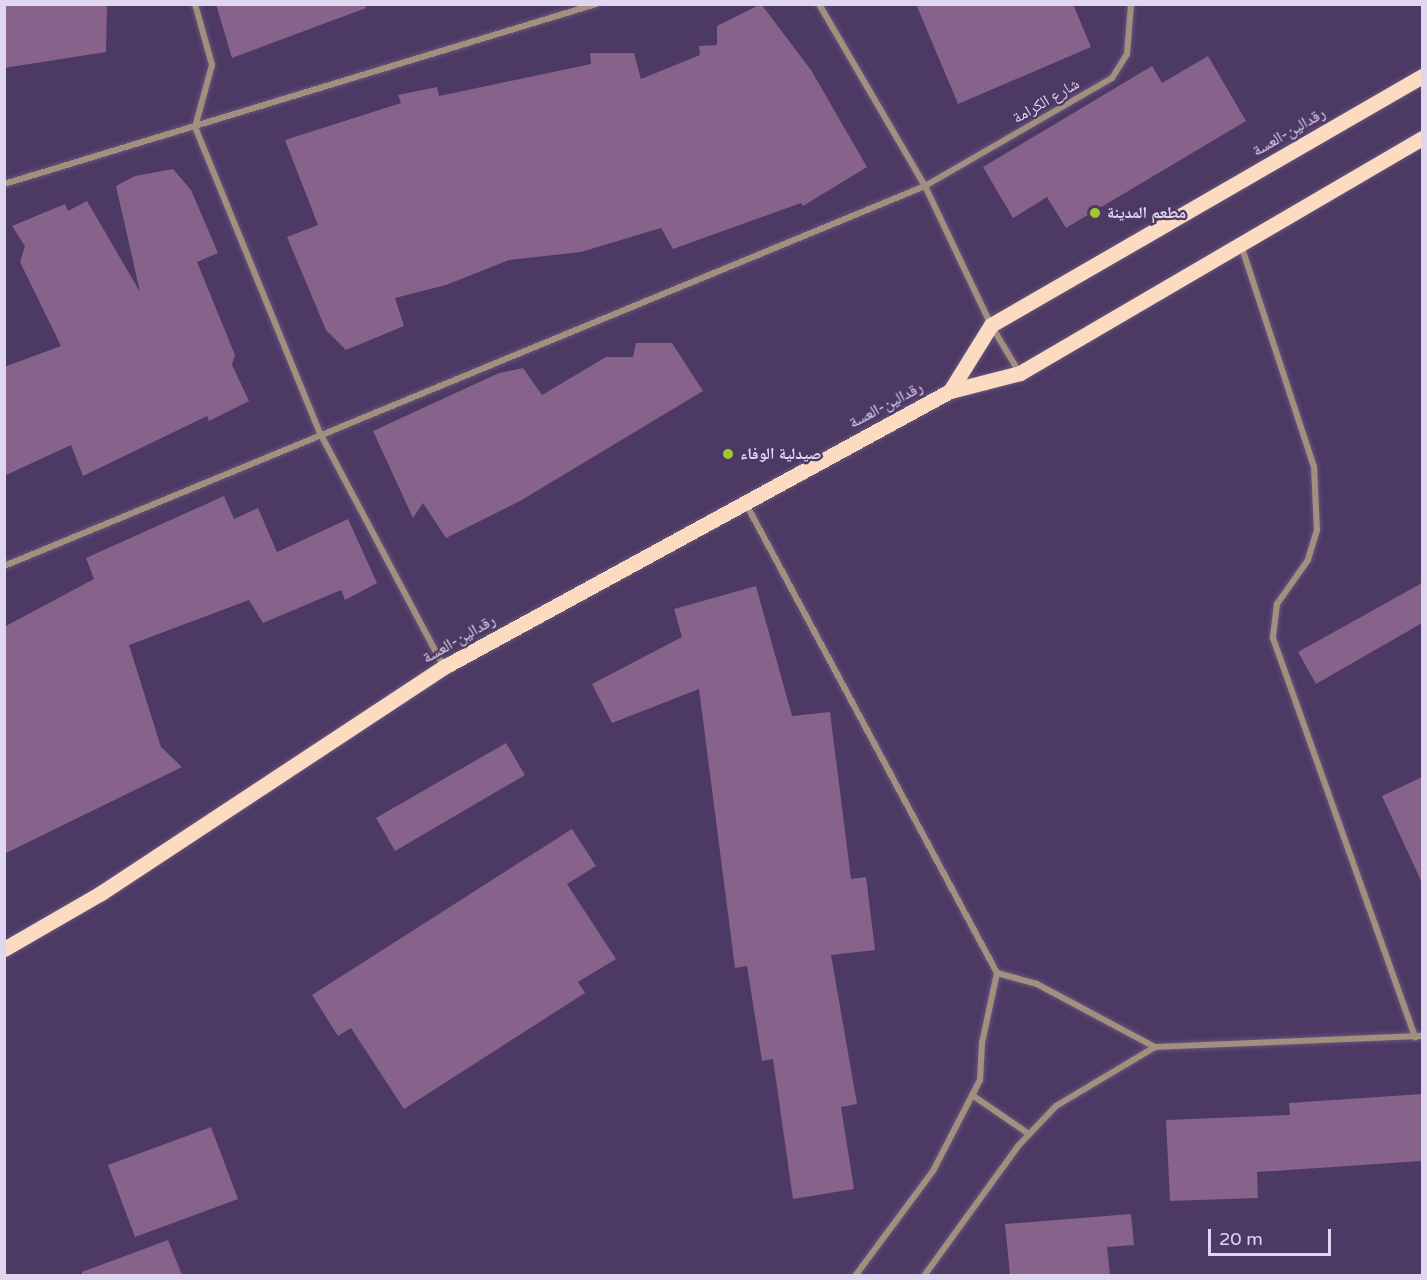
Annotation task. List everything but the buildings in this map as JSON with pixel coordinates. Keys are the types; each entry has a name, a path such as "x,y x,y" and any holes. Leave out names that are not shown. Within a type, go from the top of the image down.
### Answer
{"main road":[{"name":"رقدالين-العسة","path":"950,391 991,325 1422,76"},
{"name":"رقدالين-العسة","path":"4,949 101,893 444,667 950,391 1020,373 1422,138"}],"street":[{"path":"195,4 212,65 195,127 321,435 444,667"},
{"path":"4,184 596,4"},
{"path":"819,4 925,186 991,325 1020,373"},
{"name":"شارع الكرامة","path":"4,566 925,186 1113,78 1127,54 1131,4"},
{"path":"1241,243 1314,467 1317,530 1308,560 1277,604 1273,638 1415,1036"},
{"path":"745,501 997,974 982,1043 980,1080 933,1171 855,1275"},
{"path":"997,974 1037,984 1155,1047"},
{"path":"924,1275 1029,1134 1056,1106 1155,1047 1422,1036"},
{"path":"972,1095 1029,1134"}],"place":[{"name":"مطعم المدينة","path":"1095,213"},
{"name":"صيدلية الوفاء","path":"728,454"}]}
